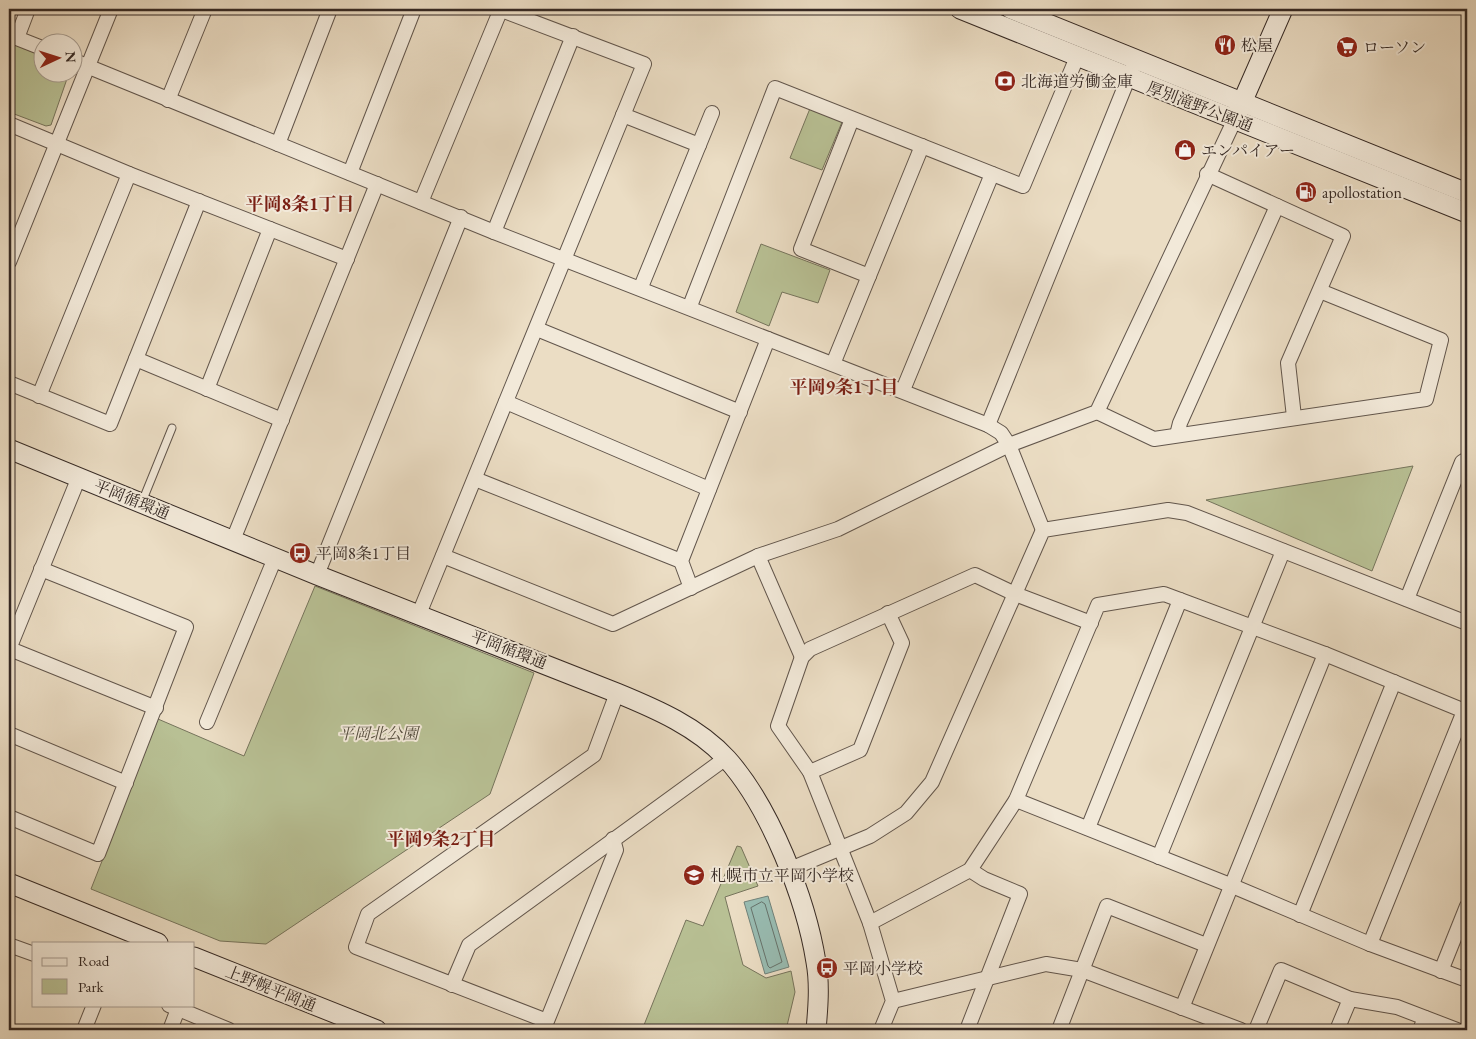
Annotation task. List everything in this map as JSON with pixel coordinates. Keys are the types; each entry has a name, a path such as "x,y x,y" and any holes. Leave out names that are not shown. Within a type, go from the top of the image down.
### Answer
{"street":[{"path":"28,9 13,37 32,44"},
{"path":"9,262 111,9"},
{"path":"168,100 205,9"},
{"path":"278,144 330,9"},
{"path":"350,173 414,9"},
{"path":"419,614 537,329 563,258 644,64 500,9 422,202"},
{"name":"厚別滝野公園通","path":"960,9 1467,212"},
{"name":"厚別滝野公園通","path":"1011,9 1467,193"},
{"path":"443,556 612,624 758,556 838,529 1009,445 1097,412 1207,174 1235,119 1283,9"},
{"path":"494,232 574,36"},
{"path":"690,306 775,88 1023,186 1077,57"},
{"path":"988,425 1136,59"},
{"path":"82,64 494,232 641,287 768,339 903,390 988,425 1001,434 1009,445 1043,530 932,782 906,814 870,836 788,870"},
{"path":"641,287 712,113"},
{"path":"623,115 700,144"},
{"path":"852,119 801,249 869,276"},
{"path":"9,124 129,174 347,259"},
{"path":"833,364 922,146"},
{"path":"39,396 129,174"},
{"path":"903,390 992,174"},
{"path":"1207,174 1344,236 1288,364 1294,417"},
{"path":"233,540 378,184"},
{"path":"9,383 110,424 199,201"},
{"path":"1177,435 1180,424 1277,206"},
{"path":"317,575 461,217"},
{"path":"206,389 270,229"},
{"path":"1097,412 1154,439 1426,398 1441,340 1320,291"},
{"path":"537,329 740,412"},
{"path":"691,588 680,561 768,339"},
{"path":"136,360 282,420"},
{"path":"506,402 709,489"},
{"name":"平岡循環通","path":"9,449 317,575 666,713 706,740 726,758 761,808 788,870 805,916 816,963 818,1005 816,1030"},
{"path":"1407,599 1462,462 1467,459"},
{"path":"79,477 9,649 156,708"},
{"path":"475,479 680,561"},
{"path":"1043,530 1168,510 1187,513 1467,623"},
{"path":"1159,856 1283,550"},
{"path":"758,556 802,657"},
{"path":"207,722 275,558"},
{"path":"9,817 98,854 186,627 41,568"},
{"path":"881,1030 893,1001 870,924 810,772 778,726 802,657 810,649 975,575 1015,594 1091,623"},
{"path":"870,924 970,870 1016,800 1098,605 1164,594 1325,654 1466,711 1370,944"},
{"path":"1088,828 1180,600"},
{"path":"810,772 860,750 902,643 888,613"},
{"path":"1182,1008 1230,885 1325,654"},
{"path":"1300,915 1394,682"},
{"path":"613,839 616,850 548,1021 356,947 368,914 594,755 617,693"},
{"path":"9,734 126,783"},
{"path":"452,985 469,945 726,758"},
{"path":"1016,800 1159,856 1370,944 1467,980"},
{"path":"967,1030 1020,894 984,879 970,870"},
{"path":"9,883 156,942"},
{"path":"1058,1030 1107,906 1206,945"},
{"path":"1441,970 1467,906"},
{"path":"9,946 32,953"},
{"name":"上野幌平岡通","path":"195,957 377,1030"},
{"path":"893,1001 1046,964 1082,970 1241,1030"},
{"path":"1256,1030 1280,970 1350,999 1397,1007 1423,1024 1457,1030"},
{"path":"1338,1030 1350,999"},
{"path":"84,1030 94,1006"},
{"path":"170,1030 174,1007 229,1030"}],"lane":[{"path":"142,503 172,428"}],"green space":[{"path":"9,42 32,52 32,82 66,82 51,125 46,126 9,112"},
{"path":"811,106 841,117 842,122 822,170 790,158"},
{"path":"761,244 830,270 818,303 782,292 769,326 736,312"},
{"path":"1413,466 1372,571 1206,500"},
{"name":"平岡北公園","path":"315,586 534,673 490,794 266,944 220,941 91,889 158,719 244,756"},
{"path":"737,846 741,847 758,886 725,897 743,965 766,978 791,971 795,992 786,1030 642,1030 686,920 703,926"}],"water":[{"path":"768,896 789,967 765,974 744,902"}],"place":[{"name":"松屋","path":"1225,45"},
{"name":"ローソン","path":"1347,47"},
{"name":"北海道労働金庫","path":"1005,81"},
{"name":"エンパイアー","path":"1185,150"},
{"name":"apollostation","path":"1306,192"},
{"name":"平岡8条1丁目","path":"300,553"},
{"name":"札幌市立平岡小学校","path":"694,875"},
{"name":"平岡小学校","path":"827,968"}],"district":[{"name":"平岡8条1丁目","path":"300,204"},
{"name":"平岡9条1丁目","path":"844,387"},
{"name":"平岡9条2丁目","path":"441,839"}]}
